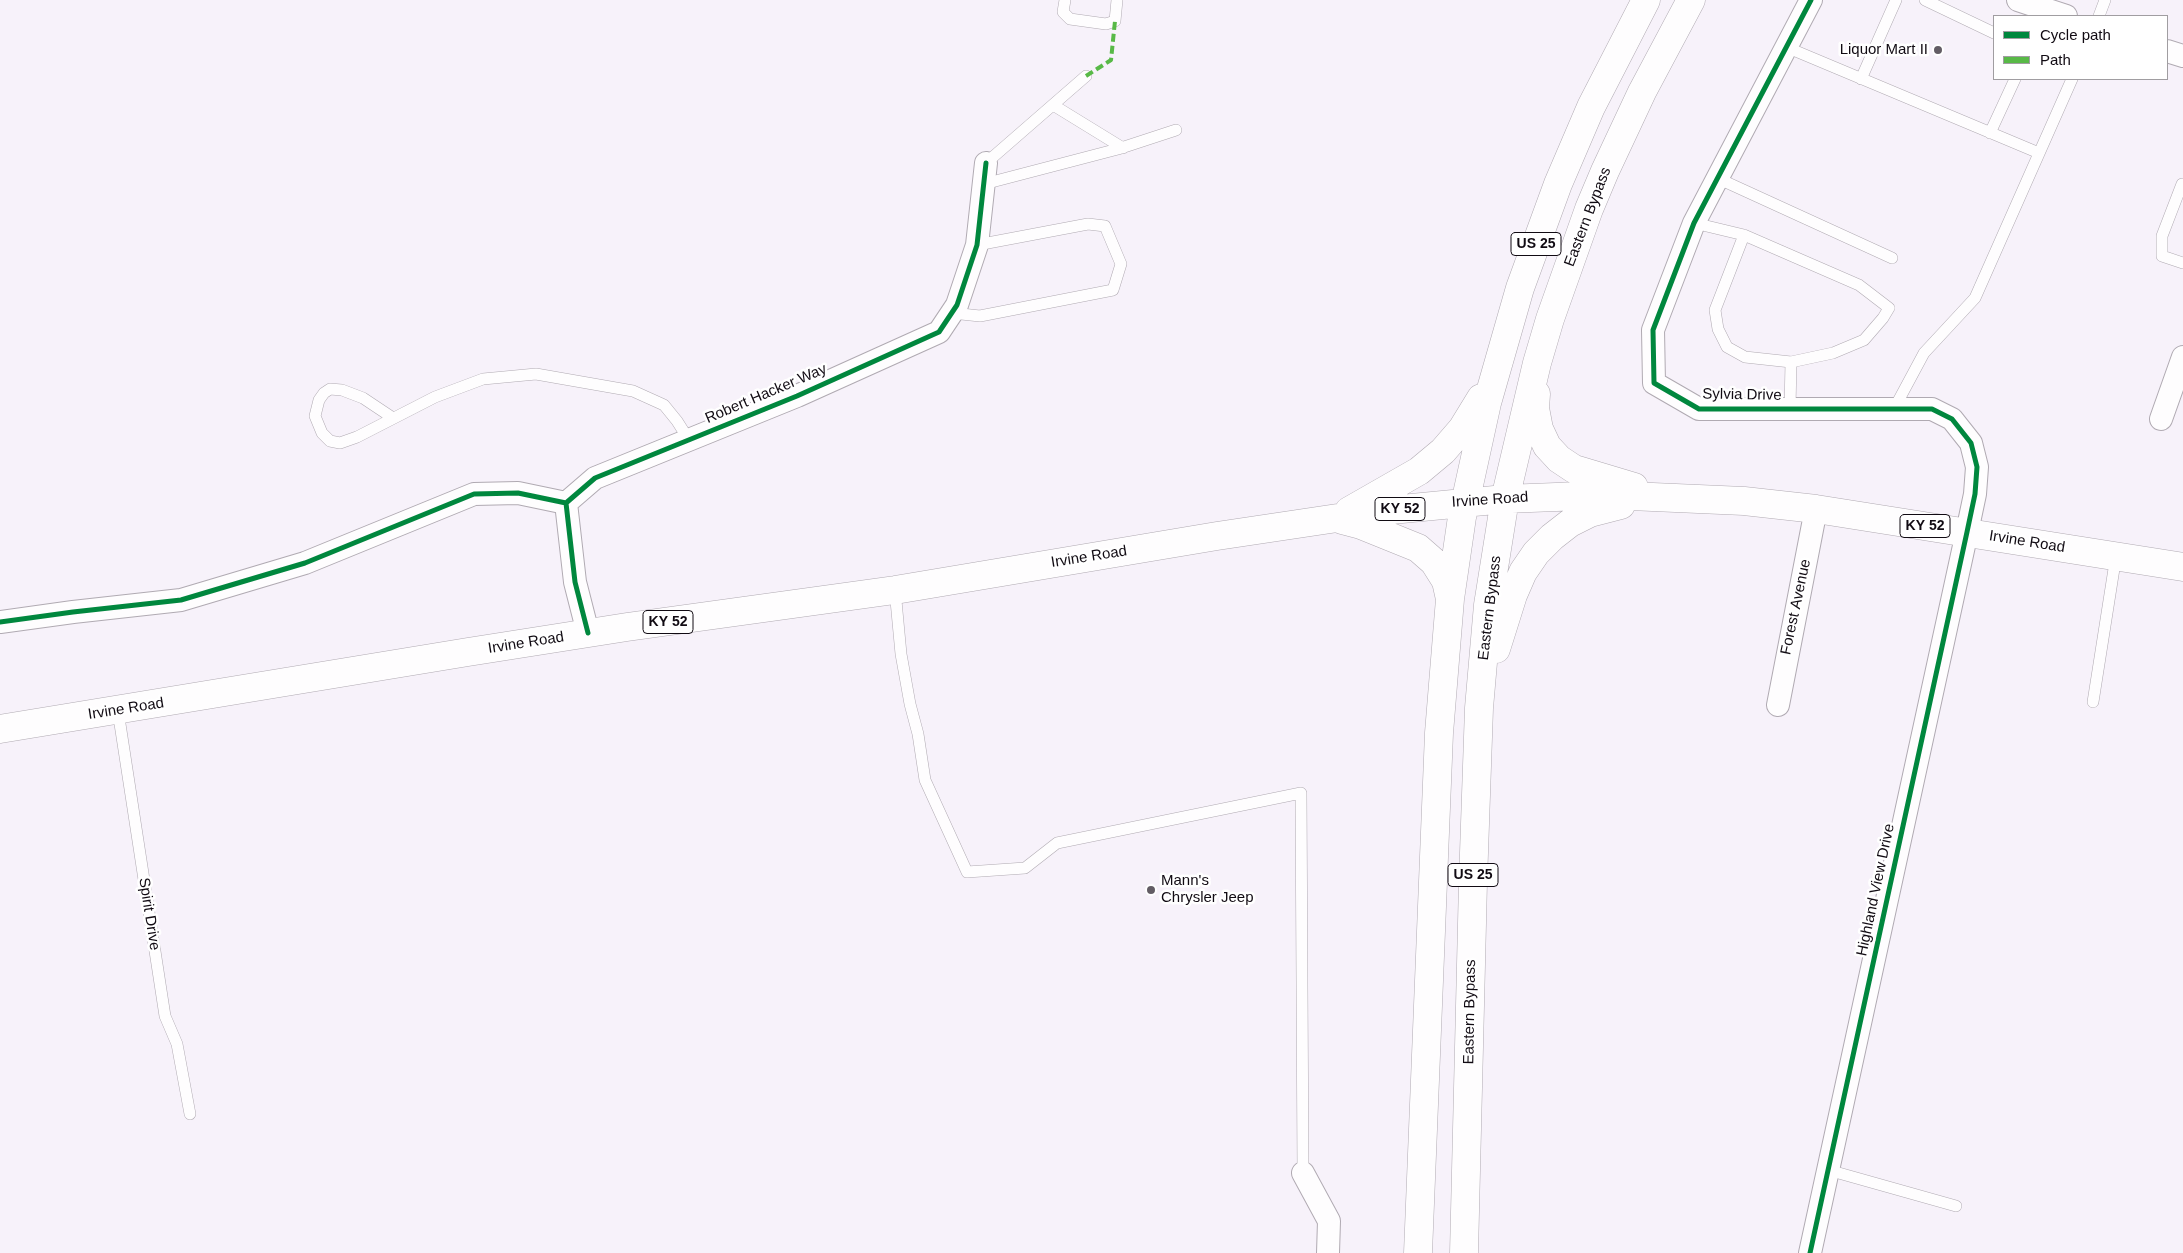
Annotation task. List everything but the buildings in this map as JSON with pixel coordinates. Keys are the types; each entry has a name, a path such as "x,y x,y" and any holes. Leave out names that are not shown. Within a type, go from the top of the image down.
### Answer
{"main road":[{"name":"US 25","path":"1418,1253 1440,733 1450,599 1465,502 1497,368 1520,288 1558,184 1594,100 1646,0"},
{"name":"Eastern Bypass","path":"1464,1253 1479,708 1488,605 1505,499 1537,364 1572,255 1605,171 1642,92 1691,0"},
{"path":"1537,364 1535,408 1539,429 1547,446 1559,459 1574,468 1666,497"},
{"path":"1336,518 1420,471 1443,451 1462,429 1497,368"},
{"name":"Irvine Road","path":"0,729 588,634 895,590 1336,518 1505,499 1607,495 1744,502 1816,509 2183,567"},
{"path":"1479,708 1513,595 1523,572 1536,553 1564,528 1590,513 1666,497"},
{"path":"1336,518 1361,525 1418,548 1434,562 1446,582 1450,599"}],"street":[{"name":"Sylvia Drive","path":"1811,0 1694,223 1653,330 1654,383 1699,408 1895,407 1932,409 1952,420 1970,444 1977,467 1975,494 1967,532"},
{"path":"2018,0 2063,15"},
{"path":"2168,51 2183,56"},
{"name":"Robert Hacker Way","path":"566,503 595,478 796,396 939,332 957,305 977,245 985,174"},
{"path":"2161,419 2183,357"},
{"path":"0,622 181,600 305,563 474,494 518,493 566,503 575,582 588,634"},
{"name":"Forest Avenue","path":"1778,705 1816,509"},
{"name":"Highland View Drive","path":"1810,1253 1967,532"},
{"path":"1303,1173 1329,1220 1328,1253"}],"lane":[{"path":"1065,0 1063,12 1070,19 1106,24 1115,21 1117,0"},
{"path":"1861,79 1896,0"},
{"path":"1925,0 1993,33"},
{"path":"2099,15 2105,0"},
{"path":"1786,47 2039,154"},
{"path":"985,174 1053,104 1086,76"},
{"path":"1990,133 2015,80"},
{"path":"1895,407 1924,352 1975,298 2072,80"},
{"path":"1053,104 1123,148"},
{"path":"985,174 1123,148 1176,130"},
{"path":"1717,178 1892,258"},
{"path":"2182,184 2162,236 2162,256 2183,263"},
{"path":"1694,223 1744,235 1859,285 1889,308 1864,340 1833,353 1791,362 1745,357 1727,347 1718,329 1715,310 1744,235"},
{"path":"952,313 980,316 1113,290 1121,264 1105,226 1088,224 977,245"},
{"path":"1790,408 1791,362"},
{"path":"393,418 363,398 342,390 330,389 319,400 315,416 322,433 330,441 340,443 357,437 435,396 483,379 536,374 633,390 664,405 678,421 689,440"},
{"path":"2093,702 2116,556"},
{"path":"895,590 901,654 910,704 918,734 925,780 967,872 1025,868 1057,843 1301,793 1303,1173"},
{"name":"Spirit Drive","path":"118,711 165,1016 177,1044 190,1114"},
{"path":"1828,1170 1956,1206"}],"marked path":[{"path":"1086,76 1111,60 1115,21"}],"cycle path":[{"path":"1810,1253 1967,532 1975,494 1977,467 1971,443 1952,419 1932,409 1699,409 1654,383 1653,330 1694,223 1811,0"},
{"path":"588,633 575,582 566,503 595,478 797,396 939,332 957,305 977,245 986,163"},
{"path":"0,622 181,600 305,563 474,494 518,493 566,503"}],"place":[{"name":"Liquor Mart II","path":"1938,50"},
{"name":"Mann's Chrysler Jeep","path":"1151,890"}]}
